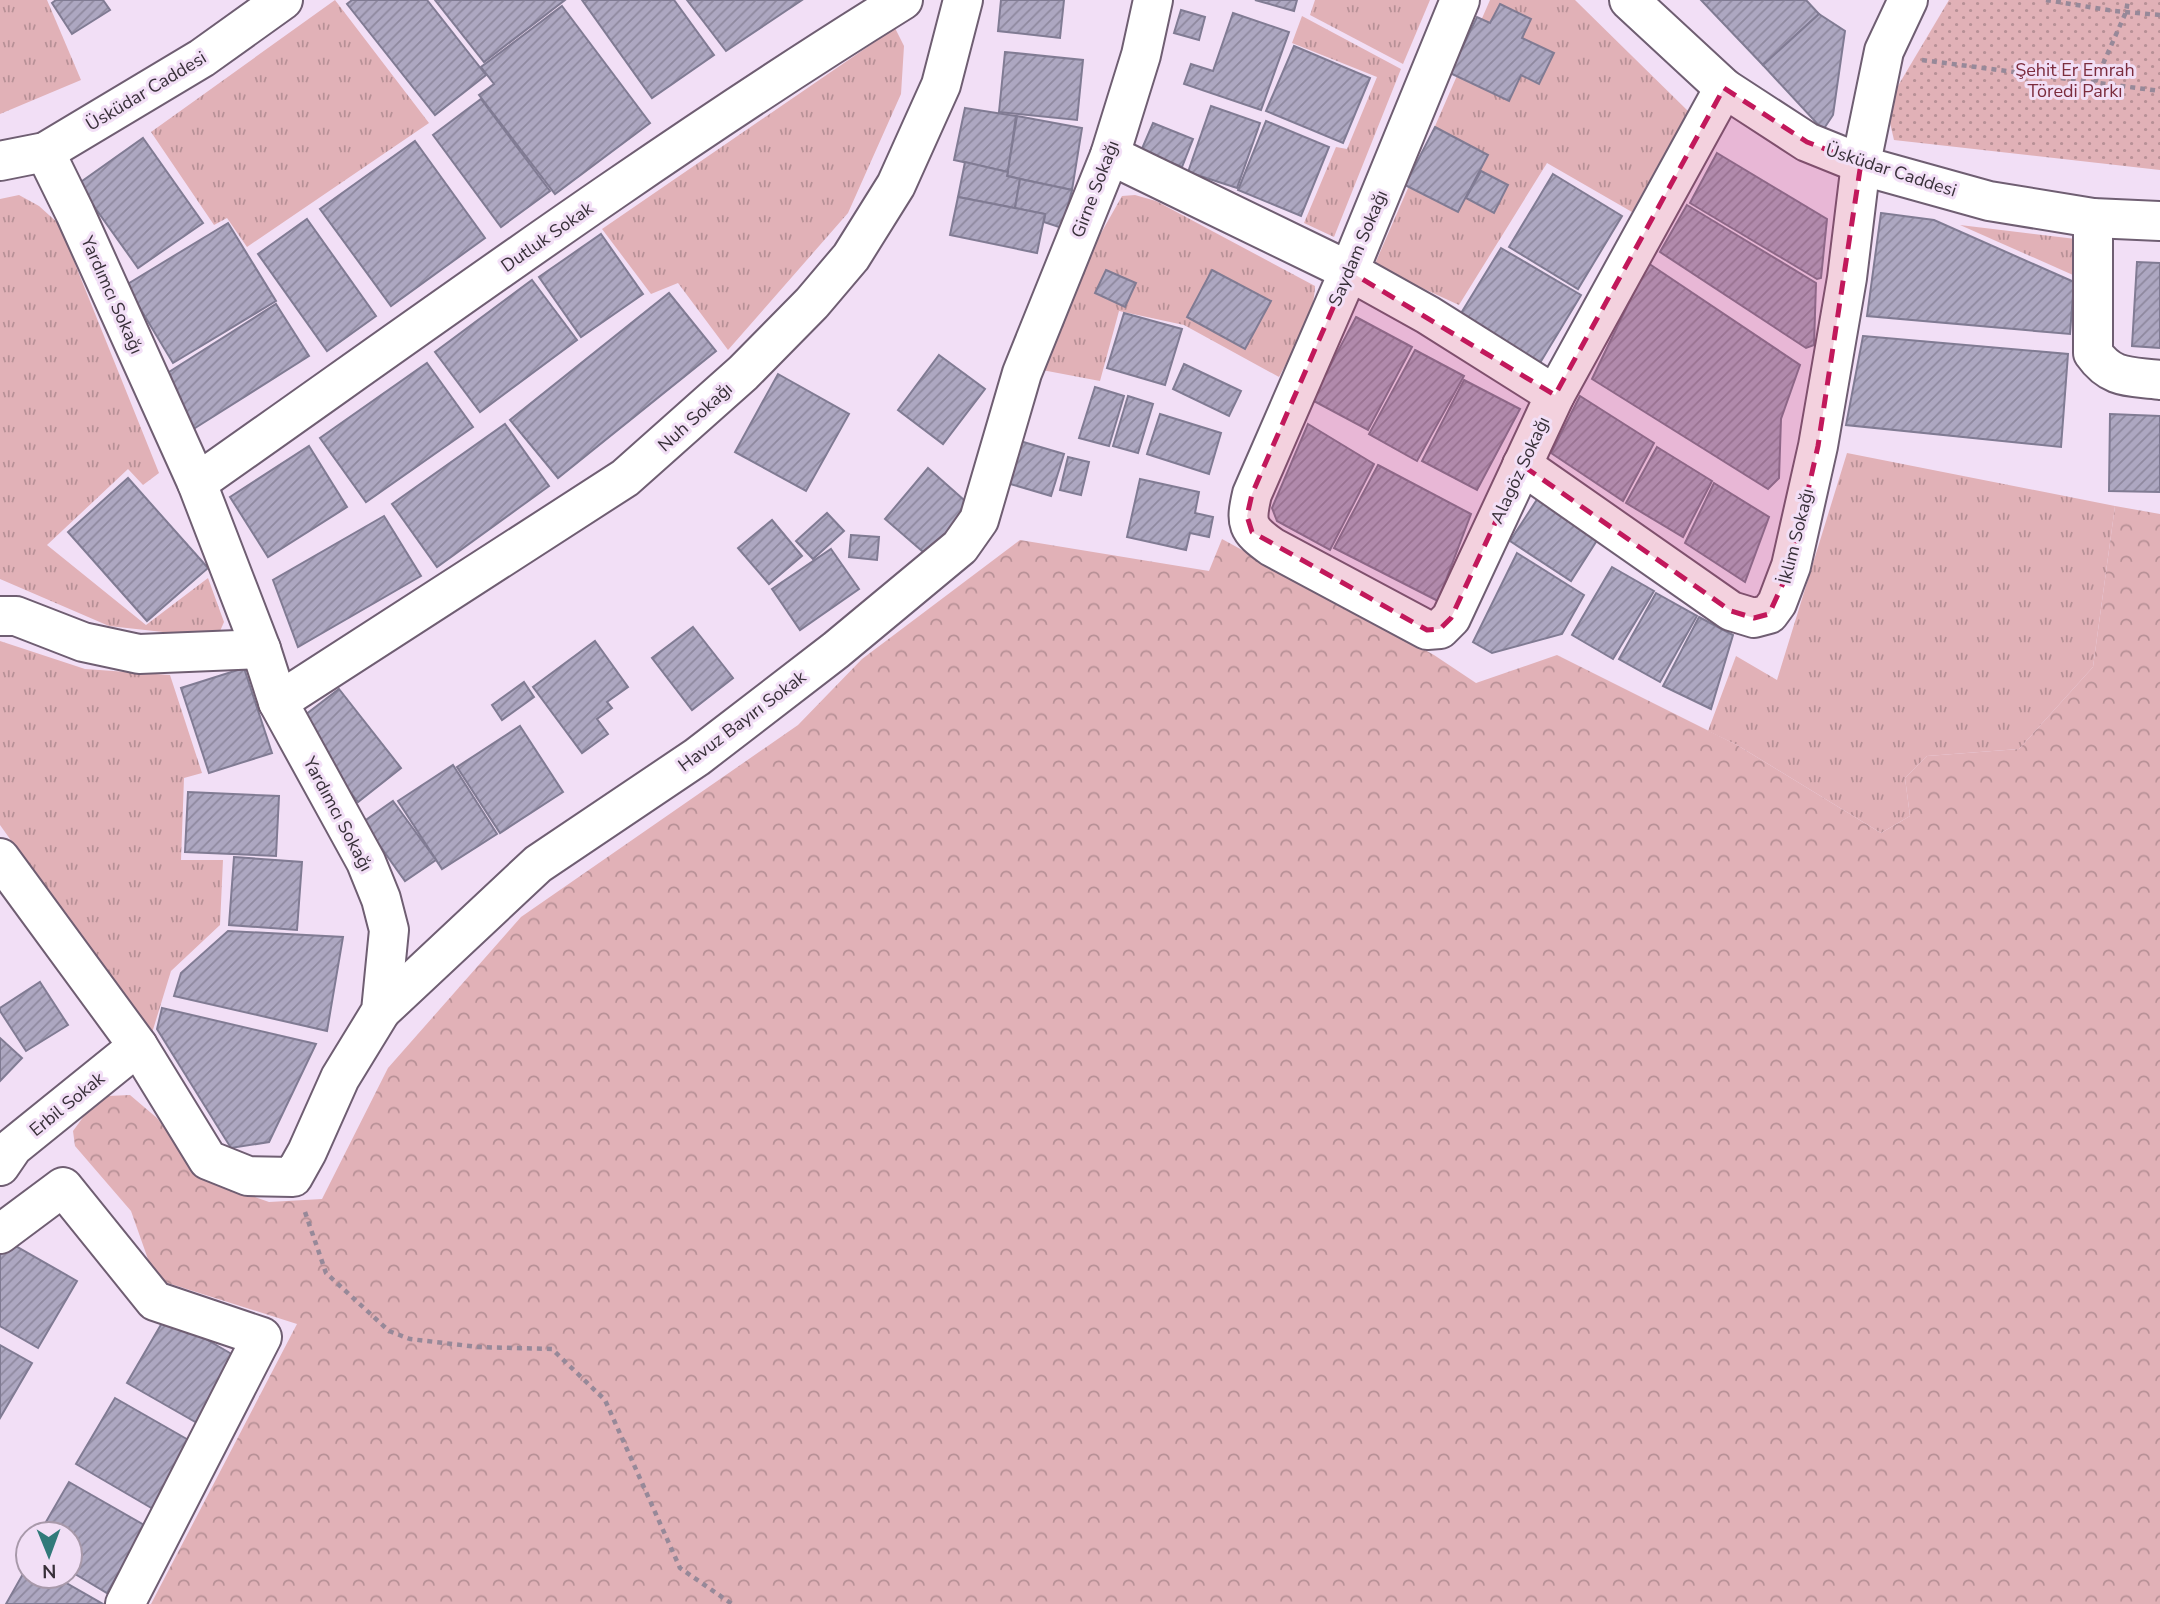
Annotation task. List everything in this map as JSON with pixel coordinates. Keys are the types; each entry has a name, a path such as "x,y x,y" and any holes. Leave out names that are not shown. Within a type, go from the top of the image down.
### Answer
{"street":[{"name":"Üsküdar Caddesi","path":"0,161 45,152 202,58 283,0"},
{"name":"Dutluk Sokak","path":"197,483 779,77 903,0"},
{"name":"Nuh Sokağı","path":"278,702 625,478 743,373 812,303 851,257 896,185 941,85 962,0"},
{"name":"Girne Sokağı","path":"1022,373 1110,155 1141,55 1153,0"},
{"name":"Saydam Sokağı","path":"1252,494 1349,271 1460,0"},
{"name":"Üsküdar Caddesi","path":"1629,0 1724,88 1807,142 1861,163 1989,201 2093,218 2160,221"},
{"path":"1861,163 1884,51 1908,0"},
{"name":"Alagöz Sokağı","path":"1252,494 1247,516 1252,532 1272,547 1427,630 1440,629 1451,618 1555,395 1724,88"},
{"name":"Yardımcı Sokağı","path":"45,152 197,483 261,649 278,702 366,862 381,899 389,930 381,1011 340,1078 293,1177"},
{"path":"1110,155 1349,271 1428,315 1555,395"},
{"name":"İklim Sokağı","path":"1522,466 1731,611 1754,618 1769,614 1777,603 1791,566 1818,446 1847,278 1861,163"},
{"path":"2093,218 2093,353 2101,365 2114,374 2160,380"},
{"name":"Havuz Bayırı Sokak","path":"381,1011 538,864 697,757 836,650 960,547 979,520 1022,373"},
{"path":"0,616 16,616 83,642 139,654 261,649"},
{"path":"0,858 138,1046 208,1160 248,1176 293,1177"},
{"name":"Erbil Sokak","path":"0,1166 13,1147 138,1046"},
{"path":"0,1234 63,1187 155,1301 262,1337 125,1604"}],"path":[{"path":"2046,0 2160,16"},
{"path":"2095,82 2126,12 2128,0"},
{"path":"1884,51 1914,59 2160,91"},
{"path":"293,1177 326,1273 389,1331 410,1339 478,1347 552,1349 606,1400 680,1567 732,1604"}],"highlighted area":[{"path":"1724,88 1807,142 1861,163 1818,446 1791,566 1769,614 1754,618 1731,611 1522,465 1451,618 1440,629 1427,630 1252,532 1247,516 1252,494 1349,271 1555,395"}],"green space":[{"path":"0,0 47,0 81,80 0,114"},
{"path":"335,0 429,123 247,247 227,218 214,225 151,132"},
{"path":"1315,0 1430,0 1403,64 1310,15"},
{"path":"1490,0 1575,0 1688,111 1632,212 1547,163 1459,305 1374,266"},
{"name":"Şehit Er Emrah Töredi Parkı","path":"1949,0 2160,0 2160,170 1894,140 1886,106"},
{"path":"1302,16 1401,69 1334,237 1304,223 1336,147 1347,149 1377,77 1292,43"},
{"path":"895,28 904,46 901,94 848,213 728,350 678,283 651,294 602,229"},
{"path":"19,195 39,206 59,224 159,473 143,485 128,469 47,545 146,625 208,578 224,622 217,638 109,626 0,579 0,199"},
{"path":"1135,195 1156,201 1315,286 1307,321 1279,377 1184,325 1119,311 1100,381 1042,370 1070,288 1122,196"},
{"path":"1960,225 2084,240 2082,279"},
{"path":"1847,453 2115,506 2093,667 2019,749 1927,756 1905,778 1910,816 1881,833 1737,745 1708,731 1736,656 1777,680"},
{"path":"2115,506 2160,514 2160,1604 151,1604 297,1324 155,1279 131,1211 75,1146 73,1131 84,1116 108,1096 130,1095 157,1118 189,1161 235,1190 269,1202 322,1199 388,1068 521,917 798,725 862,659 1020,540 1209,571 1222,539 1434,655 1476,683 1557,655 1737,745 1881,833 1910,816 1905,778 1927,756 2019,749 2093,667"},
{"path":"0,641 85,669 170,675 202,773 184,778 181,860 223,860 220,925 171,971 152,1033 0,825"}],"building":[{"path":"56,0 103,0 110,10 72,34 52,3"},
{"path":"352,0 427,0 486,75 435,115 347,4"},
{"path":"435,0 565,0 484,62"},
{"path":"582,0 674,0 714,55 652,98"},
{"path":"687,0 802,0 726,51"},
{"path":"1001,0 1064,0 1060,38 998,31"},
{"path":"1255,0 1297,0 1294,11"},
{"path":"1701,0 1806,0 1819,14 1763,65"},
{"path":"1500,4 1531,19 1522,38 1554,53 1539,84 1521,75 1509,101 1450,73 1477,17 1490,23"},
{"path":"562,6 650,123 555,194 479,95 494,84 481,67"},
{"path":"1181,10 1205,17 1199,40 1174,33"},
{"path":"1233,13 1289,32 1261,110 1184,84 1191,64 1213,71"},
{"path":"1819,14 1845,31 1833,115 1823,130 1763,65"},
{"path":"1294,46 1370,78 1343,143 1266,111"},
{"path":"1005,52 1083,60 1077,120 999,112"},
{"path":"481,99 550,191 501,227 433,135"},
{"path":"1211,106 1260,123 1237,188 1188,172"},
{"path":"965,108 1016,116 1008,172 954,160"},
{"path":"1017,116 1082,128 1072,190 1007,176"},
{"path":"1266,121 1329,147 1301,216 1238,190"},
{"path":"1153,123 1193,139 1182,167 1141,151"},
{"path":"1435,127 1488,155 1458,212 1405,185"},
{"path":"143,138 203,223 138,268 78,184"},
{"path":"415,141 485,238 391,306 320,209"},
{"path":"1717,153 1827,219 1821,278 1817,279 1690,203"},
{"path":"965,162 1008,172 1007,176 1020,179 1015,208 958,197"},
{"path":"1481,171 1508,185 1494,213 1466,198"},
{"path":"1553,174 1622,216 1578,289 1509,247"},
{"path":"1020,179 1072,190 1062,228 1044,222 1045,214 1015,208"},
{"path":"958,197 1045,214 1037,253 950,235"},
{"path":"1687,205 1816,283 1814,345 1806,348 1660,252"},
{"path":"1881,213 1934,220 2074,282 2070,334 1867,316"},
{"path":"307,219 376,316 327,351 258,254"},
{"path":"228,223 276,301 173,363 126,285"},
{"path":"601,234 643,294 581,337 539,277"},
{"path":"1501,248 1581,295 1540,363 1460,315"},
{"path":"2137,262 2160,263 2160,348 2132,346"},
{"path":"1648,263 1800,365 1781,419 1779,478 1768,489 1592,379"},
{"path":"1106,270 1136,283 1125,307 1095,293"},
{"path":"1212,270 1271,301 1245,349 1187,317"},
{"path":"532,280 577,340 480,412 435,352"},
{"path":"669,293 716,351 558,478 510,420"},
{"path":"276,304 309,356 192,430 158,379"},
{"path":"1124,313 1182,329 1165,385 1107,368"},
{"path":"1356,317 1412,347 1368,430 1312,400"},
{"path":"1863,336 2068,354 2061,447 1846,425"},
{"path":"1415,350 1464,376 1417,461 1369,434"},
{"path":"939,355 985,389 943,444 898,410"},
{"path":"427,363 473,427 366,502 320,438"},
{"path":"1184,364 1241,391 1229,416 1173,389"},
{"path":"778,374 849,414 806,491 735,452"},
{"path":"1464,380 1520,409 1477,490 1422,461"},
{"path":"1095,387 1124,396 1109,446 1079,438"},
{"path":"1128,396 1153,404 1138,453 1113,446"},
{"path":"1580,396 1654,443 1623,501 1551,453"},
{"path":"1160,414 1221,433 1209,474 1147,454"},
{"path":"2110,414 2160,416 2160,492 2109,491"},
{"path":"505,424 549,486 437,567 392,504"},
{"path":"1308,424 1374,464 1330,550 1277,521 1272,508"},
{"path":"1020,441 1064,454 1051,496 1007,483"},
{"path":"309,446 347,507 268,557 230,497"},
{"path":"1657,447 1712,481 1683,537 1626,503"},
{"path":"1068,457 1089,462 1081,495 1060,490"},
{"path":"1378,465 1471,514 1438,601 1334,548"},
{"path":"928,468 972,507 929,557 885,519"},
{"path":"128,478 208,568 147,621 68,532"},
{"path":"1140,479 1199,492 1195,513 1213,517 1209,537 1190,533 1186,550 1127,537"},
{"path":"1714,483 1769,517 1745,582 1685,543"},
{"path":"1540,495 1601,534 1571,581 1510,541"},
{"path":"827,513 844,531 813,559 796,541"},
{"path":"384,516 421,576 298,647 273,580"},
{"path":"772,520 802,556 769,584 738,548"},
{"path":"851,535 879,537 877,560 849,557"},
{"path":"831,549 859,589 800,630 772,589"},
{"path":"1517,553 1584,595 1562,634 1492,653 1473,642"},
{"path":"1612,567 1654,591 1613,659 1572,635"},
{"path":"1656,593 1697,616 1660,682 1619,659"},
{"path":"1699,617 1733,635 1711,709 1663,686"},
{"path":"693,627 733,678 692,710 652,658"},
{"path":"595,641 628,687 607,702 612,708 597,719 608,734 582,753 533,687"},
{"path":"244,668 272,753 209,773 181,688"},
{"path":"524,682 534,697 502,720 492,705"},
{"path":"339,689 401,768 358,802 296,722"},
{"path":"520,726 563,792 500,833 457,767"},
{"path":"453,765 497,834 442,869 398,801"},
{"path":"188,792 279,796 276,856 185,852"},
{"path":"393,801 436,860 405,881 363,822"},
{"path":"234,857 302,862 297,930 229,925"},
{"path":"228,931 343,937 327,1031 174,996 181,973"},
{"path":"40,982 68,1025 26,1051 0,1008"},
{"path":"162,1008 316,1044 269,1142 231,1148 157,1029"},
{"path":"0,1038 22,1058 0,1081"},
{"path":"0,1237 77,1281 38,1348 0,1326"},
{"path":"166,1316 242,1360 204,1427 127,1383"},
{"path":"0,1345 32,1363 0,1418"},
{"path":"115,1398 192,1442 153,1509 76,1464"},
{"path":"69,1482 146,1526 107,1593 84,1579 84,1520 47,1520"},
{"path":"14,1590 78,1590 103,1604 6,1604"}]}
